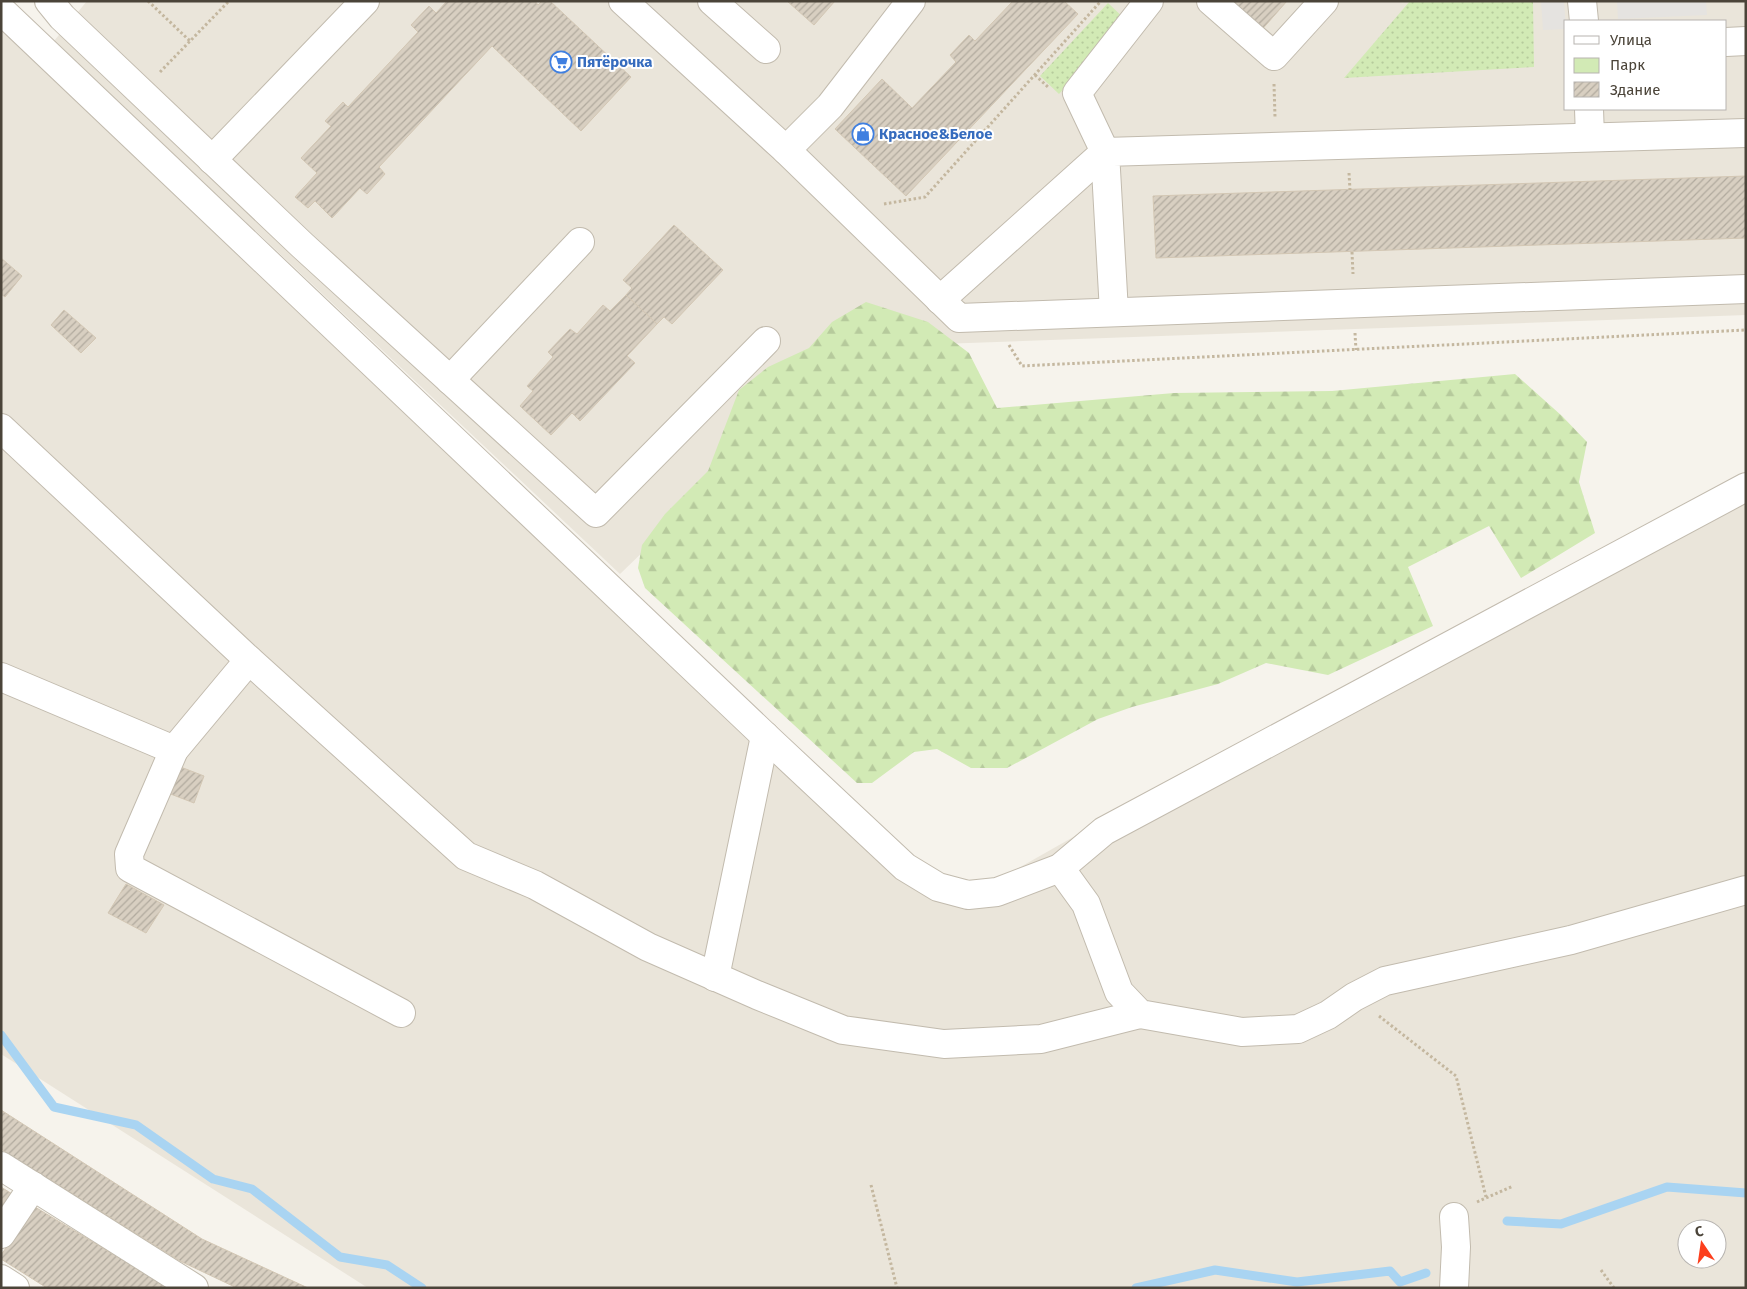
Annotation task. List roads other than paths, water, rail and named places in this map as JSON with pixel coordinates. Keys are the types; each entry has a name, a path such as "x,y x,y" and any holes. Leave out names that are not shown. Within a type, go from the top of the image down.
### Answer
{"lane":[{"path":"212,160 365,1"},
{"path":"623,1 786,150 958,318 1746,289"},
{"path":"712,1 766,49"},
{"path":"786,150 830,106 911,1"},
{"path":"1114,312 1105,152 1077,93 1149,1"},
{"path":"1211,1 1274,56 1324,1"},
{"path":"1582,1 1584,20"},
{"path":"60,6 140,91 212,160 596,514 766,341"},
{"path":"1,10 765,736 905,867 938,887 968,895 997,892 1060,868 1104,831 1746,487"},
{"path":"1727,42 1746,41"},
{"path":"1589,110 1590,137"},
{"path":"940,300 1105,152 1275,145 1746,133"},
{"path":"450,380 580,242"},
{"path":"1,428 248,660 466,856 535,885 648,947 843,1030 944,1044 1041,1039 1140,1014 1242,1032 1298,1029 1328,1015 1354,996 1385,981 1571,940 1746,890"},
{"path":"248,660 174,750 129,854 130,868 401,1013"},
{"path":"1,677 174,750"},
{"path":"715,977 765,736"},
{"path":"1060,868 1086,904 1119,992 1140,1014"},
{"path":"1,1166 194,1288"},
{"path":"1,1234 33,1186"},
{"path":"1454,1217 1456,1247 1454,1288"},
{"path":"1,1279 15,1288"}],"waterway":[{"path":"1,1035 54,1107 136,1125 213,1179 252,1189 340,1257 387,1265 422,1288"},
{"path":"1507,1221 1561,1224 1667,1187 1746,1193"},
{"path":"1136,1288 1215,1270 1297,1282 1390,1271 1400,1282 1426,1273"}],"place":[{"name":"Пятёрочка","path":"561,62"},
{"name":"Красное&Белое","path":"863,134"}]}
